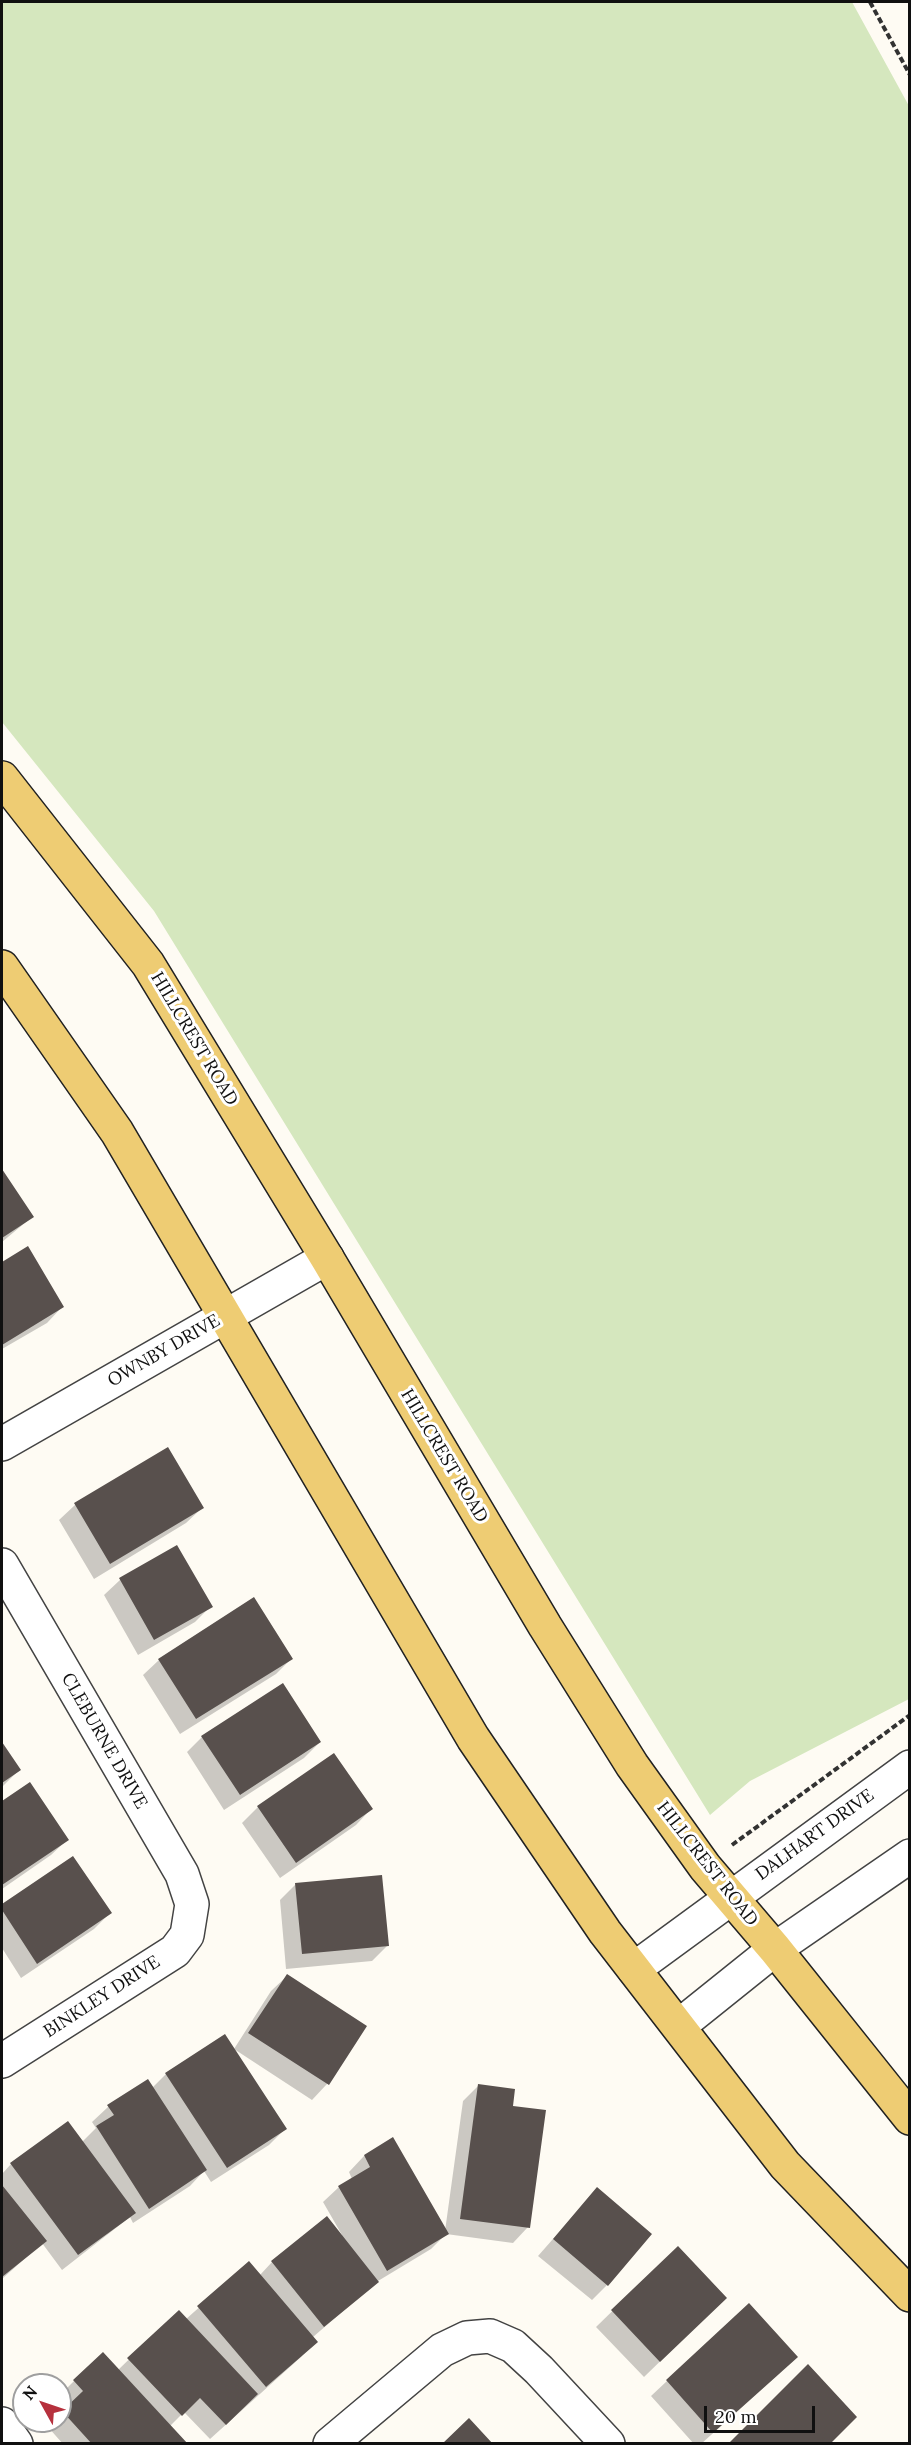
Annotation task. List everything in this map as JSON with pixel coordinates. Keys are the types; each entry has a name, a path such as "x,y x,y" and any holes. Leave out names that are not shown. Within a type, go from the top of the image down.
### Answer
{"main road":[{"name":"HILLCREST ROAD","path":"2,778 148,964 327,1257 545,1626 632,1765 705,1867 775,1949 909,2118"},
{"path":"2,967 117,1132 473,1738 605,1932 785,2165 909,2295"}],"street":[{"name":"OWNBY DRIVE","path":"2,1444 327,1257"},
{"name":"CLEBURNE DRIVE","path":"2,1564 182,1874 192,1904 190,1922"},
{"name":"DALHART DRIVE","path":"634,1969 730,1896 909,1767"},
{"path":"679,2026 775,1949 909,1856"},
{"name":"BINKLEY DRIVE","path":"2,2061 175,1951 181,1946 190,1922"},
{"path":"330,2444 442,2350 466,2338 490,2336 513,2346 539,2370 608,2444"},
{"path":"2,2424 16,2444"}],"path":[{"path":"870,2 909,75"},
{"path":"729,1847 909,1716"}],"green space":[{"path":"2,2 852,2 909,106 909,1699 750,1781 710,1815 154,911 2,722"}],"building":[{"path":"2,1169 34,1217 2,1238"},
{"path":"28,1246 64,1307 2,1345 2,1262"},
{"path":"168,1447 204,1508 110,1564 74,1503"},
{"path":"177,1545 213,1607 154,1640 119,1578"},
{"path":"254,1597 293,1659 196,1719 158,1659"},
{"path":"283,1683 321,1742 240,1795 201,1736"},
{"path":"2,1742 21,1770 2,1783"},
{"path":"334,1753 373,1809 296,1863 257,1806"},
{"path":"30,1782 69,1840 2,1885 2,1801"},
{"path":"73,1856 112,1913 37,1964 2,1910 2,1904"},
{"path":"382,1875 389,1946 302,1954 295,1883"},
{"path":"287,1974 367,2026 329,2085 248,2033"},
{"path":"225,2034 287,2129 227,2168 165,2073"},
{"path":"148,2079 207,2170 149,2209 96,2126 114,2115 107,2105"},
{"path":"478,2084 515,2089 513,2106 546,2110 530,2228 460,2219"},
{"path":"68,2121 136,2213 78,2255 10,2163"},
{"path":"393,2137 449,2234 387,2271 338,2186 370,2167 364,2155"},
{"path":"2,2185 47,2241 2,2277"},
{"path":"597,2187 652,2234 608,2286 553,2239"},
{"path":"327,2216 379,2282 324,2327 271,2261"},
{"path":"678,2246 727,2298 660,2362 611,2310"},
{"path":"249,2261 318,2342 266,2387 197,2306"},
{"path":"749,2303 798,2357 713,2433 666,2380"},
{"path":"179,2310 258,2394 226,2425 200,2398 182,2416 127,2358"},
{"path":"103,2352 188,2444 92,2444 72,2422 72,2401 83,2391 73,2380"},
{"path":"808,2364 857,2417 830,2444 728,2444"},
{"path":"469,2418 493,2444 442,2444"}]}
